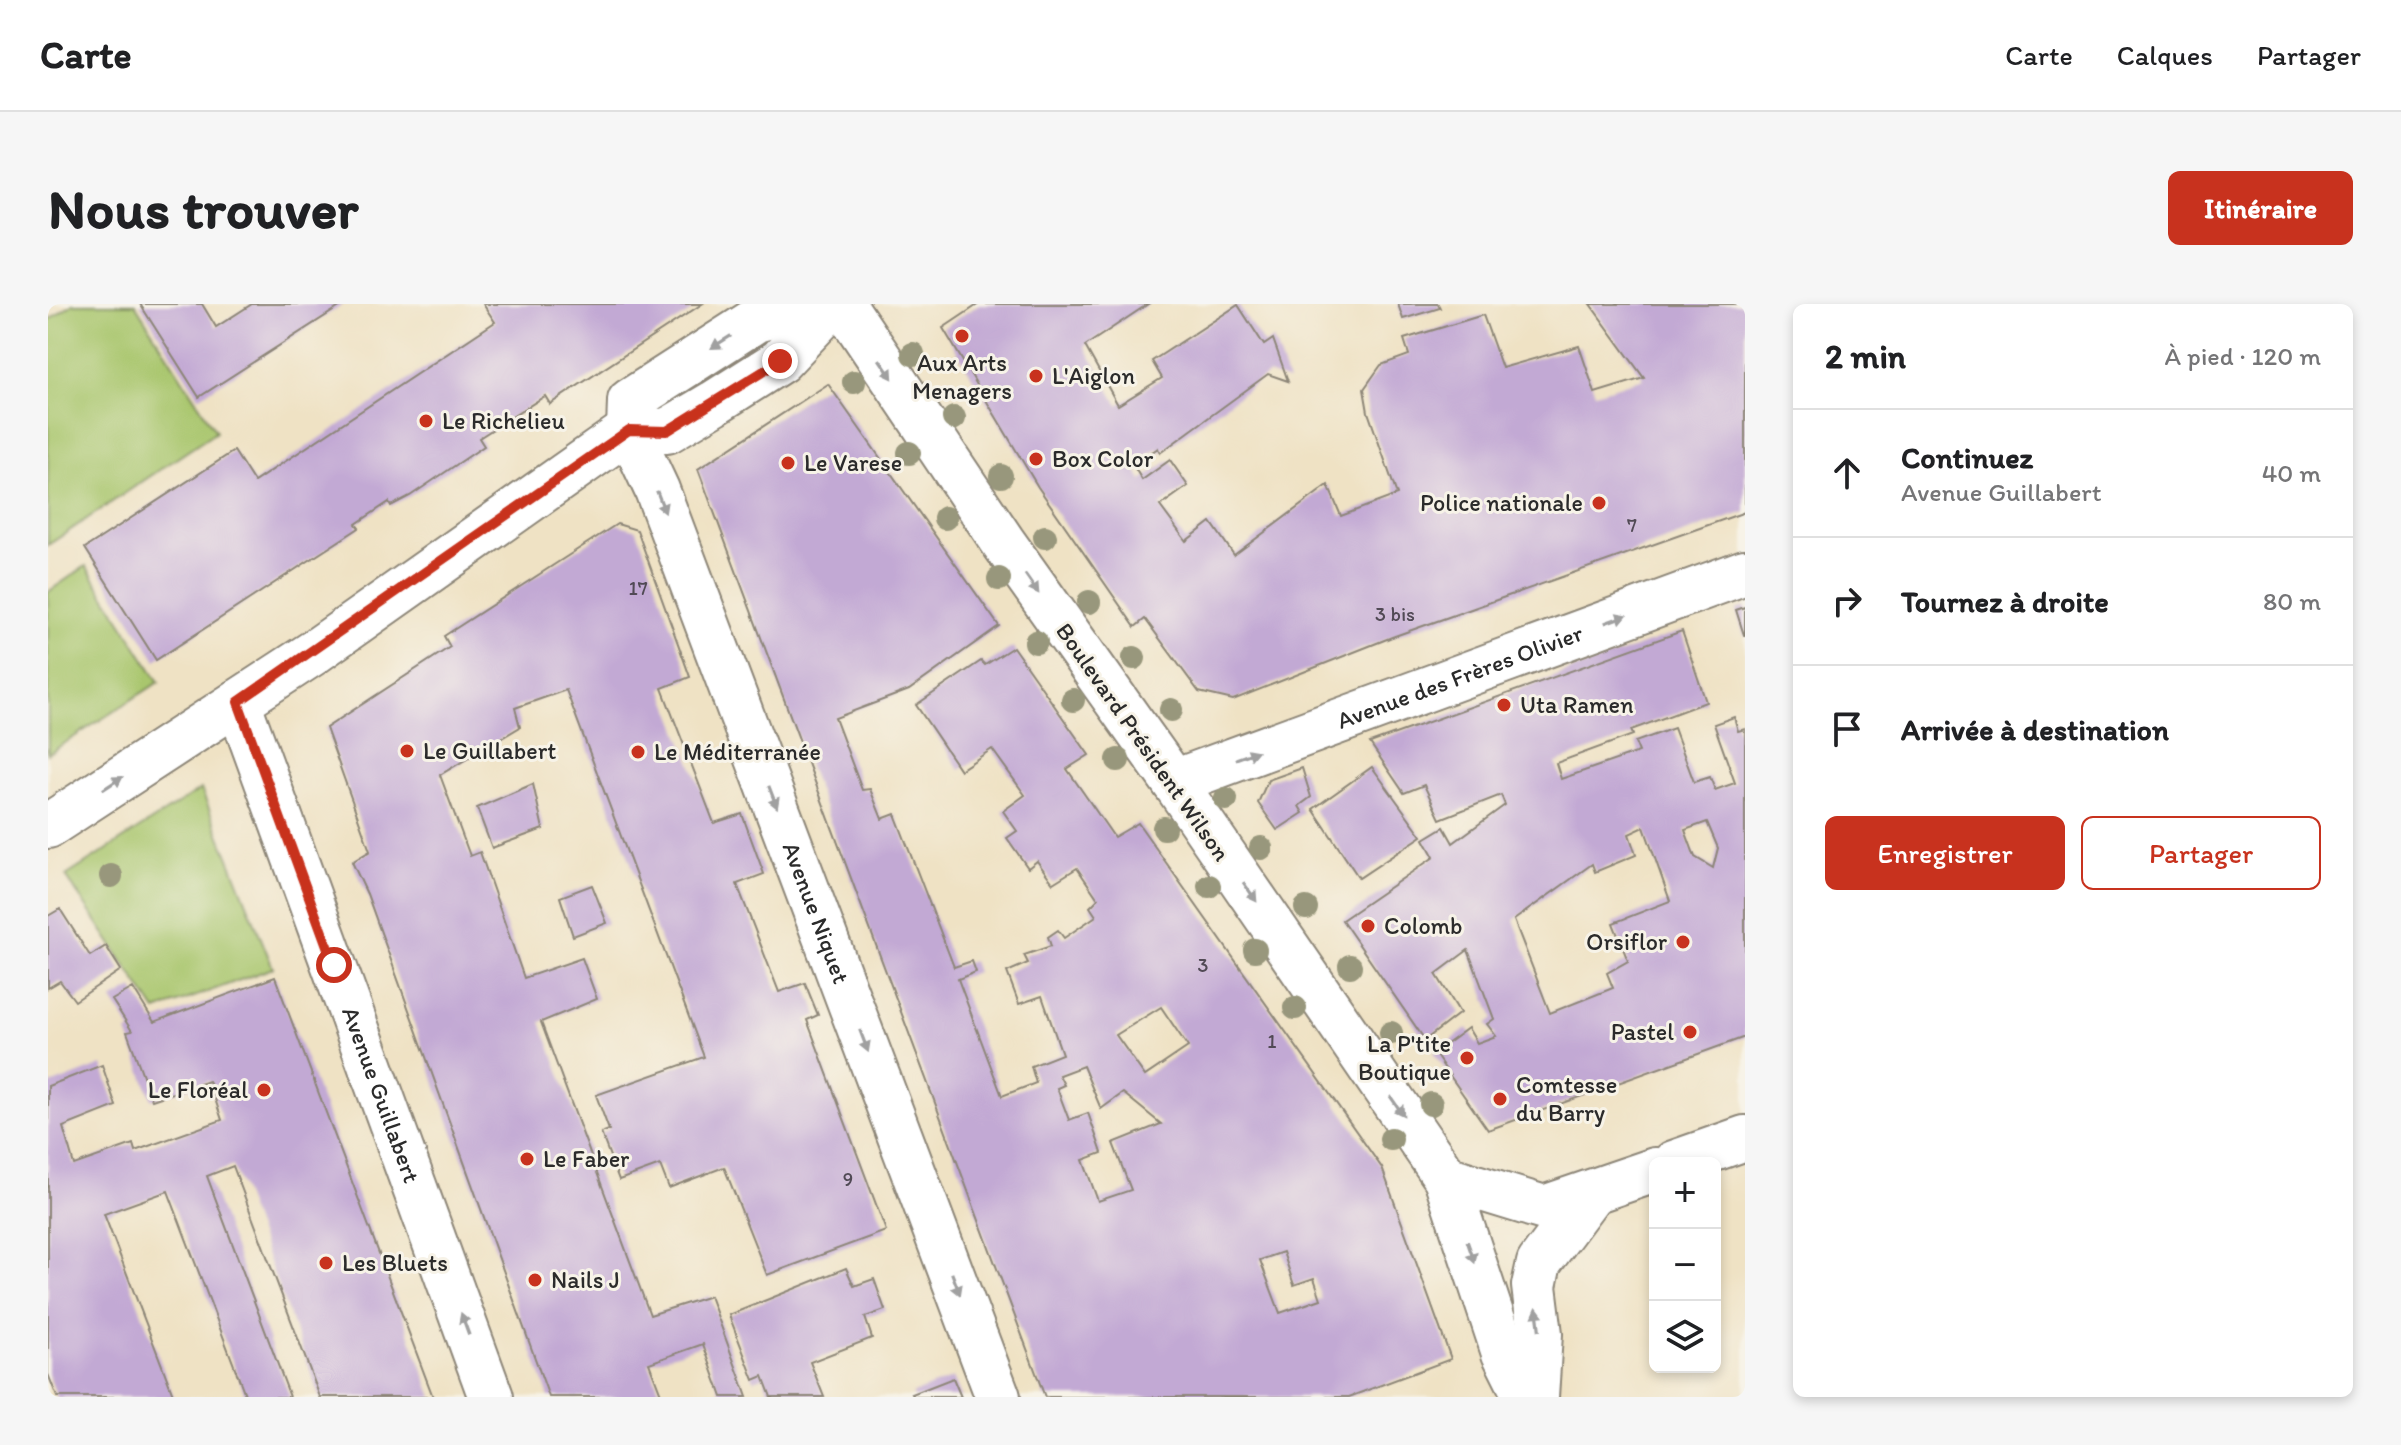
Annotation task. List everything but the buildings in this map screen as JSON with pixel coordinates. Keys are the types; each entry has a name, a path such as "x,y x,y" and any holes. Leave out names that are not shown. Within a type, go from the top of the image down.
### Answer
{"street":[{"path":"629,430 630,401 756,320 819,304"},
{"path":"48,826 238,702 629,430 667,431 780,361 834,304"},
{"name":"Boulevard Président Wilson","path":"843,304 1003,542 1174,782 1446,1178 1504,1353 1526,1397"},
{"name":"Avenue Niquet","path":"629,430 657,490 998,1397"},
{"name":"Avenue des Frères Olivier","path":"1174,782 1745,572"},
{"name":"Avenue Guillabert","path":"238,702 491,1397"},
{"path":"1691,1157 1745,1138"},
{"path":"1446,1178 1544,1208 1649,1172"},
{"path":"1536,1397 1540,1334 1534,1286 1539,1263 1592,1192"}],"green space":[{"path":"73,304 135,304 216,432 48,545 48,321"},
{"path":"86,566 159,682 48,754 48,592"},
{"path":"201,789 273,968 156,1011 66,876"}],"place":[{"name":"Aux Arts Menagers","path":"962,336"},
{"name":"L'Aiglon","path":"1036,376"},
{"name":"Le Richelieu","path":"426,421"},
{"name":"Box Color","path":"1036,459"},
{"name":"Le Varese","path":"788,463"},
{"name":"Police nationale","path":"1599,503"},
{"name":"Uta Ramen","path":"1504,705"},
{"name":"Le Guillabert","path":"407,751"},
{"name":"Le Méditerranée","path":"638,752"},
{"name":"Colomb","path":"1368,926"},
{"name":"Orsiflor","path":"1683,942"},
{"name":"Pastel","path":"1690,1032"},
{"name":"La P'tite Boutique","path":"1467,1058"},
{"name":"Le Floréal","path":"264,1090"},
{"name":"Comtesse du Barry","path":"1500,1099"},
{"name":"Le Faber","path":"527,1159"},
{"name":"Les Bluets","path":"326,1263"},
{"name":"Nails J","path":"535,1280"}],"route":[{"path":"334,965 238,702 313,653 629,430 667,431 780,361"}]}
